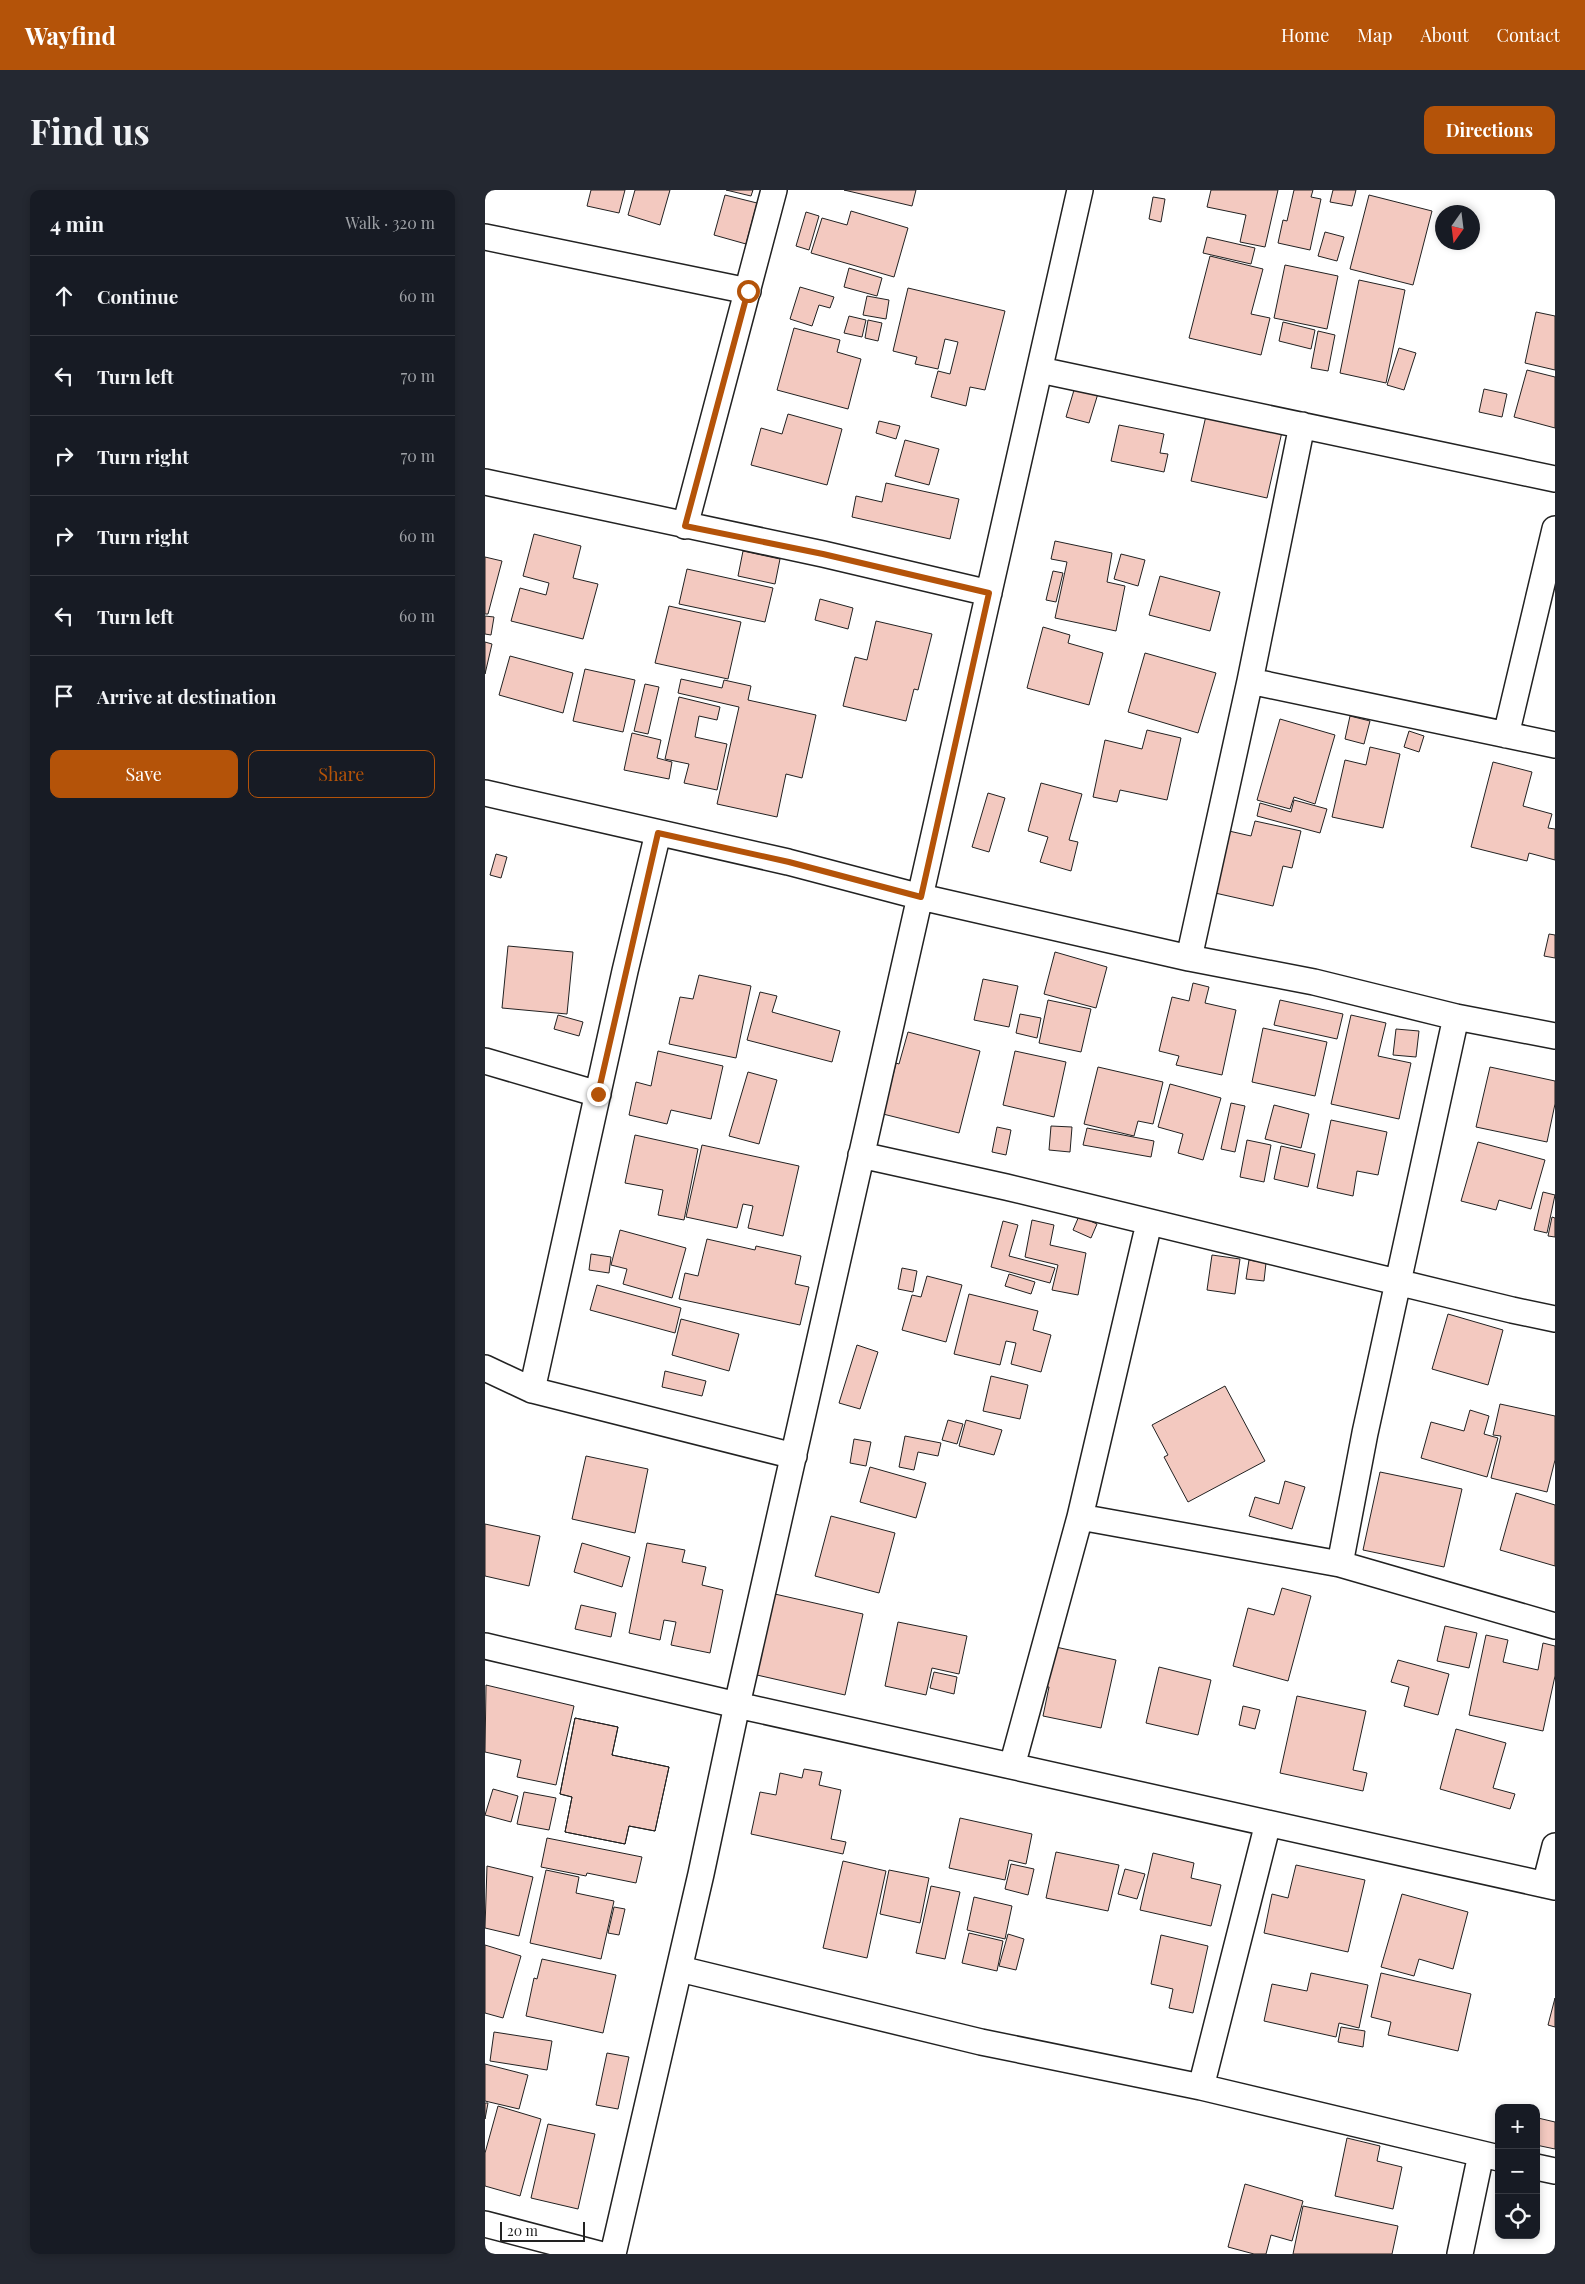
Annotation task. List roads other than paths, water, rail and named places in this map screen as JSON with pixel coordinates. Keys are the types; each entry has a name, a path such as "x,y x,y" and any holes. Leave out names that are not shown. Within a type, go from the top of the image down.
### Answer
{"street":[{"path":"685,526 774,190"},
{"path":"613,2254 1080,190"},
{"path":"485,237 748,291"},
{"path":"1040,370 1555,479"},
{"path":"1189,958 1250,681 1302,425"},
{"path":"485,482 823,554 989,593"},
{"path":"1506,735 1555,529"},
{"path":"1250,681 1555,745"},
{"path":"485,793 789,862 921,897 1189,958 1313,982 1456,1017 1555,1036"},
{"path":"532,1390 658,833"},
{"path":"1340,1564 1398,1282 1456,1017"},
{"path":"485,1061 598,1094"},
{"path":"861,1155 1006,1187 1149,1223 1555,1319"},
{"path":"1012,1766 1080,1517 1149,1223"},
{"path":"485,1368 532,1390 794,1456"},
{"path":"1080,1517 1340,1564 1555,1626"},
{"path":"485,1646 737,1705 1550,1886 1555,1846"},
{"path":"1201,2087 1268,1823"},
{"path":"679,1969 981,2042 1201,2087 1490,2156 1460,2254"},
{"path":"1540,2168 1555,2171"},
{"path":"485,2224 599,2254"}]}
